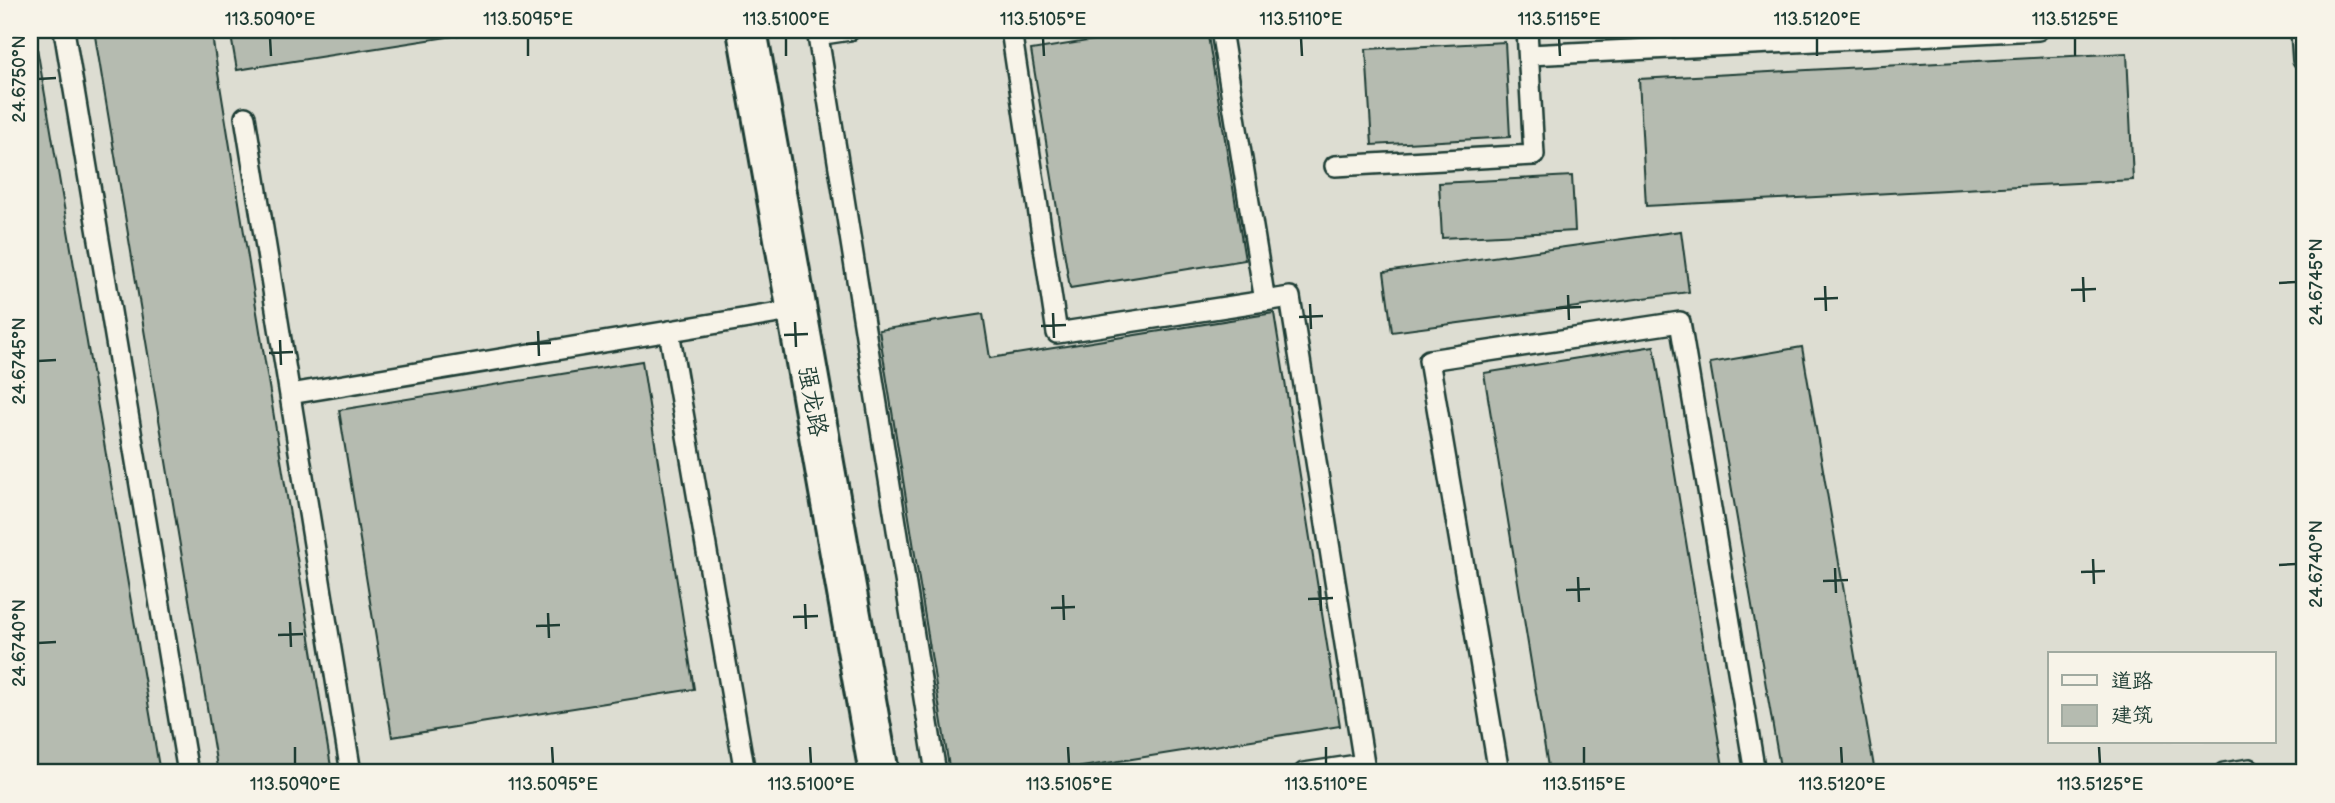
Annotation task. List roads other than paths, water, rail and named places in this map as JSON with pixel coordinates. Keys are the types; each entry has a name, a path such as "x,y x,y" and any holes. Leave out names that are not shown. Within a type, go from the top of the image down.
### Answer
{"street":[{"name":"强龙路","path":"747,30 879,773"}],"lane":[{"path":"64,30 188,773"},
{"path":"850,30 817,32 936,773"},
{"path":"1011,30 1057,333 1290,297 1364,764 1304,773"},
{"path":"1221,30 1265,301"},
{"path":"1335,166 1534,155 1527,30"},
{"path":"1529,55 2038,30"},
{"path":"2301,30 2305,60"},
{"path":"245,117 351,773"},
{"path":"289,394 797,310"},
{"path":"1499,773 1429,360 1680,322 1755,773"},
{"path":"669,331 745,773"},
{"path":"2224,773 2250,769 2251,773"}]}
